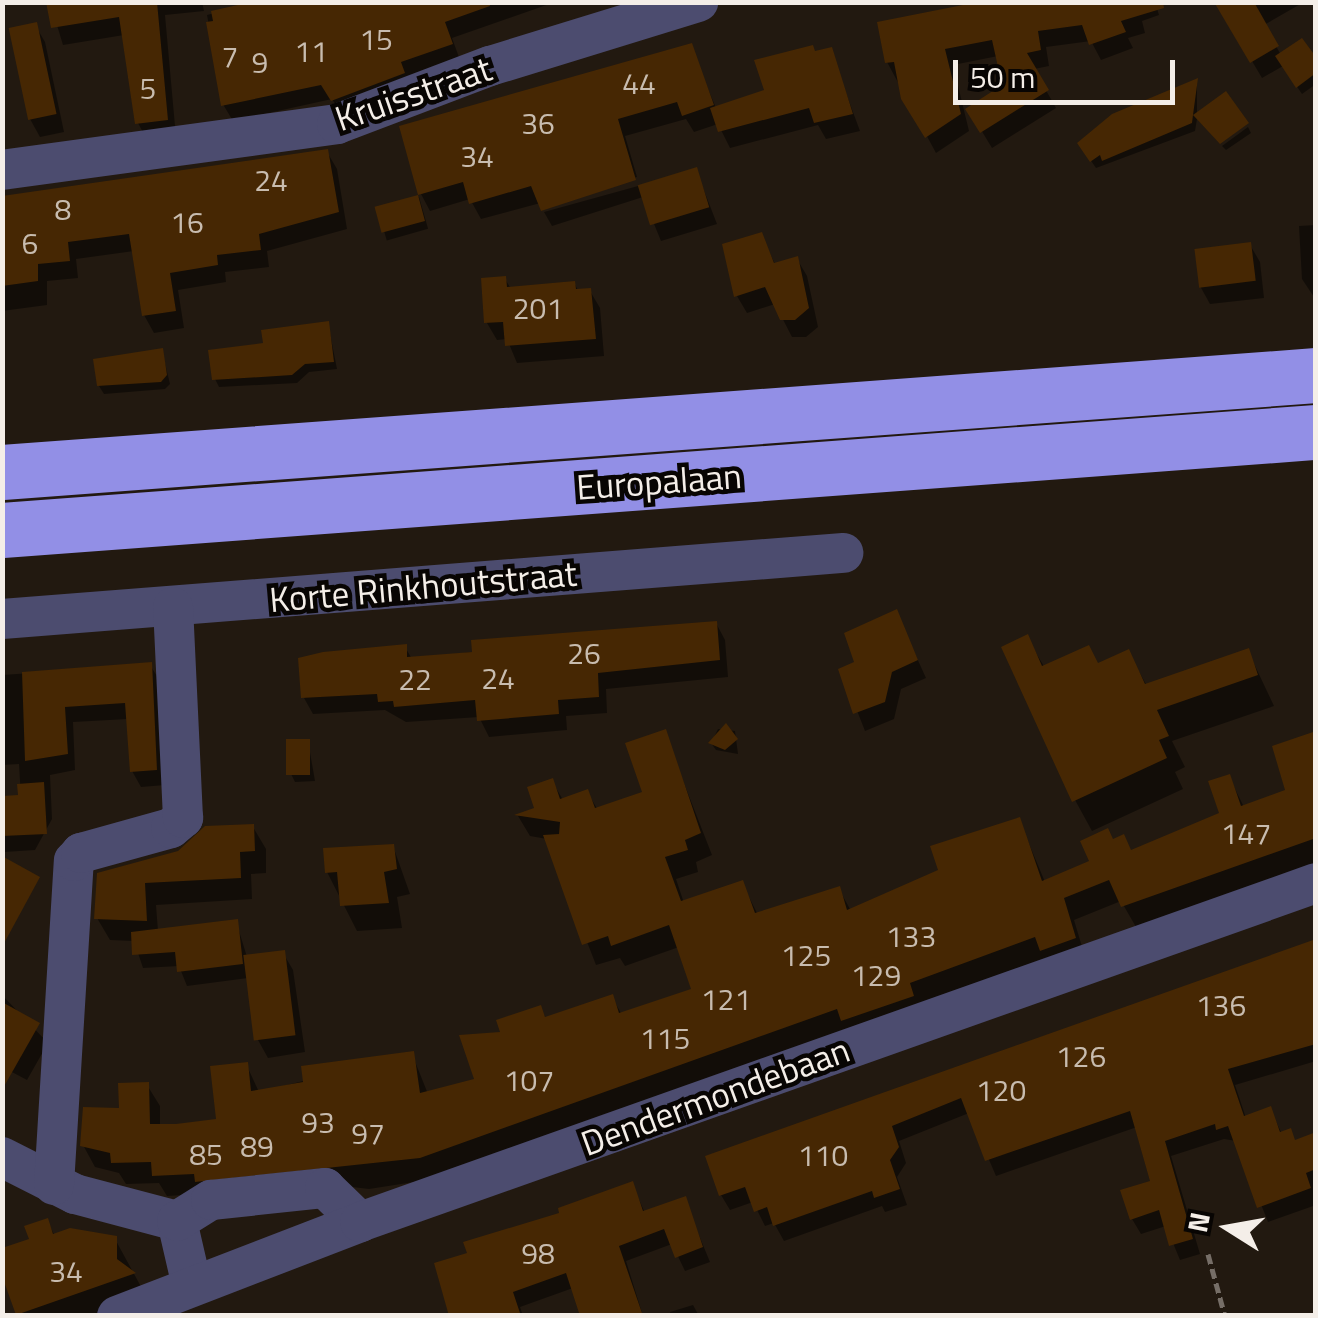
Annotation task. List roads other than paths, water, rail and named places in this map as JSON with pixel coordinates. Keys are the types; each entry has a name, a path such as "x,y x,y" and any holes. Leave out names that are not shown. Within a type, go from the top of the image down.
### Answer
{"highway":[{"name":"Europalaan","path":"2,472 1316,375"},
{"name":"Europalaan","path":"2,530 1316,432"}],"street":[{"name":"Kruisstraat","path":"2,170 337,124 490,66 698,2"},
{"name":"Korte Rinkhoutstraat","path":"2,619 843,553"},
{"path":"54,1185 74,861 82,852 171,828 183,818 173,606"},
{"name":"Dendermondebaan","path":"121,1315 360,1222 1316,884"},
{"path":"2,1156 54,1185 177,1221 211,1200 326,1188 360,1222"},
{"path":"177,1221 192,1286"}]}
